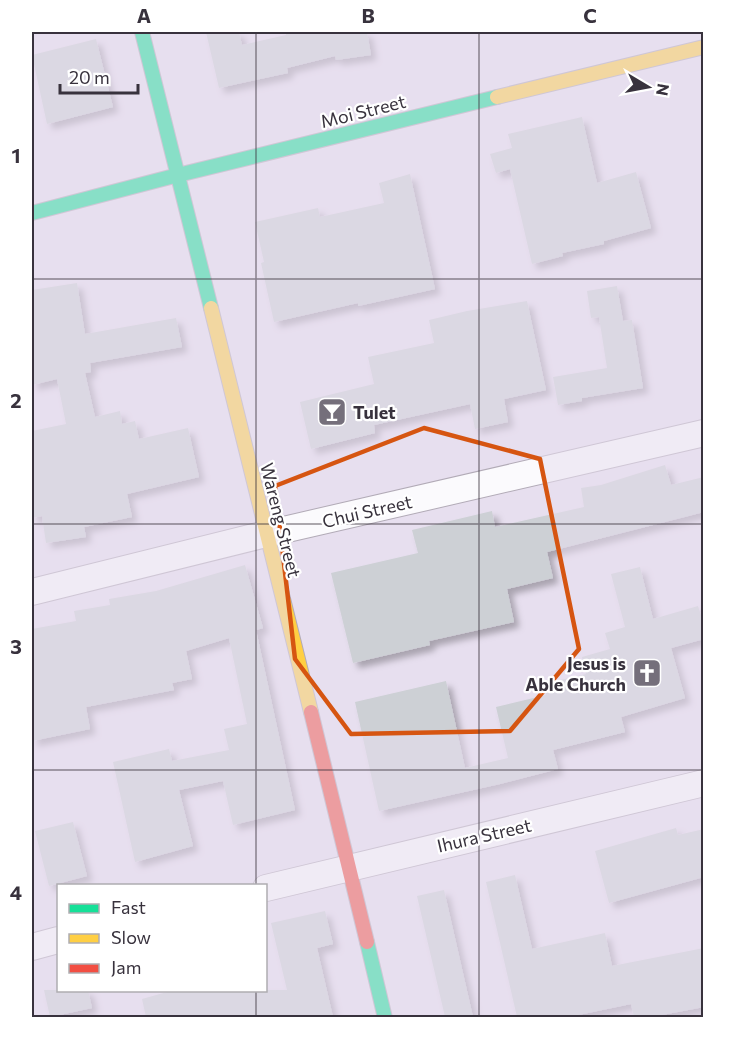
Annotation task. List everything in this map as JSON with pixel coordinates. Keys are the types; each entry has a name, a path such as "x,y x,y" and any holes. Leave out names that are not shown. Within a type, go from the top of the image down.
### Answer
{"street":[{"name":"Wareng Street","path":"142,32 350,867 385,1017"},
{"name":"Moi Street","path":"32,213 178,175 704,47"},
{"name":"Chui Street","path":"32,592 266,534 704,433"},
{"name":"Ihura Street","path":"267,888 704,783"},
{"path":"32,947 57,940"}],"highlighted area":[{"path":"424,428 540,459 579,649 510,731 351,734 295,659 275,486"}],"building":[{"path":"206,32 239,32 242,45 286,35 286,32 367,32 371,55 336,60 335,56 287,68 288,73 219,88"},
{"path":"96,39 113,107 47,124 32,55"},
{"path":"582,117 597,183 636,172 651,228 604,241 604,244 562,253 563,256 532,264 510,169 496,173 490,154 512,148 508,134"},
{"path":"410,174 435,289 274,322 255,222 318,208 320,217 384,203 379,183"},
{"path":"77,283 85,334 176,318 182,347 90,363 91,372 85,373 95,417 120,411 122,424 135,421 139,439 188,428 199,477 127,494 132,517 84,527 86,537 46,543 42,516 32,518 32,431 66,424 57,379 32,385 32,290"},
{"path":"617,286 623,321 632,320 643,388 582,398 582,401 558,405 553,377 607,368 599,317 591,318 587,291"},
{"path":"527,301 546,390 504,399 508,422 475,429 470,404 374,425 375,433 311,449 300,402 374,384 368,357 434,343 429,320"},
{"path":"665,465 671,485 704,477 704,512 547,552 553,578 507,589 514,622 429,641 430,645 353,663 331,573 418,553 412,530 492,511 495,527 584,507 581,488 601,485"},
{"path":"245,565 263,628 256,630 295,810 233,825 223,781 179,790 193,846 135,862 113,762 169,749 172,761 229,750 224,729 247,724 229,638 186,651 192,679 172,683 174,690 86,707 90,729 32,741 32,629 76,621 74,611 110,605 109,599 156,591"},
{"path":"640,567 653,619 698,606 704,625 704,639 671,648 685,698 621,717 625,732 553,750 558,769 379,811 355,702 446,681 465,768 508,758 496,707 546,695 543,684 586,674 582,657 610,649 605,633 625,627 611,574"},
{"path":"73,822 87,876 49,886 35,831"},
{"path":"676,828 678,835 704,829 704,877 609,903 595,851"},
{"path":"515,875 532,949 605,933 612,966 704,948 704,1007 651,1017 634,1017 631,1004 578,1015 579,1017 517,1017 486,882"},
{"path":"444,890 473,1017 445,1017 417,896"},
{"path":"325,911 333,944 317,948 333,1017 146,1017 142,999 167,992 287,990 271,923"},
{"path":"44,990 88,992 92,1008 50,1017"}],"traffic: fast":[{"path":"142,32 211,308"},
{"path":"32,213 497,97"},
{"path":"367,942 385,1018"}],"traffic: slow":[{"path":"497,97 704,47"},
{"path":"211,308 311,712"}],"traffic: jam":[{"path":"311,712 367,942"}],"place":[{"name":"Tulet","path":"332,412"},
{"name":"Jesus is Able Church","path":"647,673"}]}
